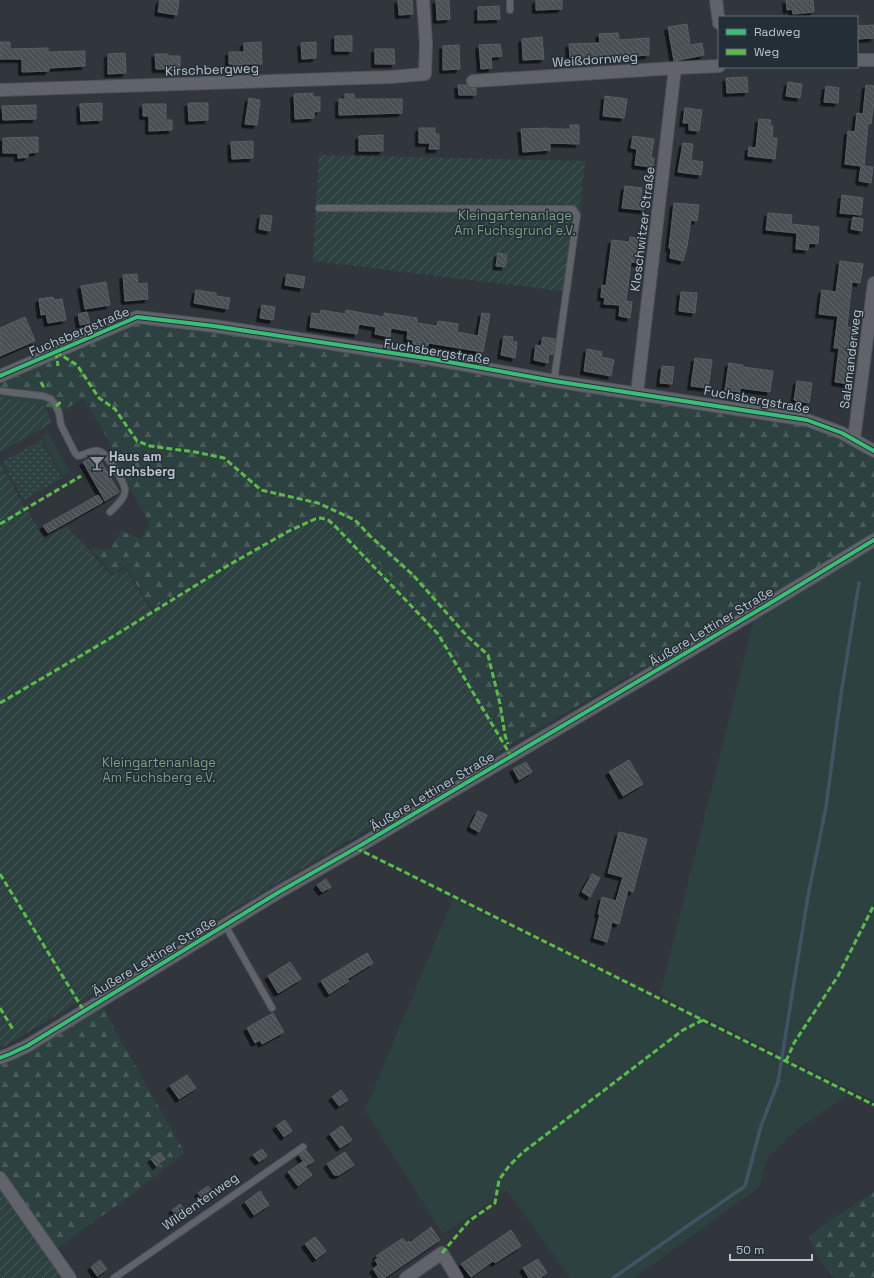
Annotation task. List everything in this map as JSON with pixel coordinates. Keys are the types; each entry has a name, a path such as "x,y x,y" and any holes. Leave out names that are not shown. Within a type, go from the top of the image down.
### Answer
{"street":[{"name":"Kirschbergweg","path":"0,90 391,77 425,74 426,43 423,0"},
{"path":"716,0 718,16"},
{"path":"858,60 874,60"},
{"name":"Weißdornweg","path":"473,80 718,66"},
{"name":"Kloschwitzer Straße","path":"637,393 675,68"},
{"name":"Salamanderweg","path":"854,439 874,283"},
{"name":"Fuchsbergstraße","path":"0,376 137,317 214,326 393,353 554,381 807,420 842,433 874,451"},
{"name":"Äußere Lettiner Straße","path":"0,1058 27,1046 279,892 754,613 874,540"},
{"path":"0,1178 70,1278"},
{"path":"406,1278 442,1253 458,1278"}],"lane":[{"path":"510,0 510,10"},
{"path":"319,208 573,209 577,215 554,381"},
{"path":"0,391 42,396 51,399 56,406 61,425 75,453 78,456 89,451 98,450 106,456 125,489 124,496 110,512"},
{"path":"225,925 272,1008"},
{"name":"Wildentenweg","path":"114,1278 303,1147"}],"green space":[{"name":"Kleingartenanlage Am Fuchsgrund e.V.","path":"319,155 585,161 571,292 313,261"},
{"path":"137,317 807,420 874,452 874,536 509,745 443,632 328,510 283,533 152,609 125,566 113,574 90,549 110,550 121,531 141,539 150,524 113,457 110,443 84,398 59,413 44,406 0,396 0,381"},
{"path":"0,396 44,406 52,423 0,452"},
{"path":"48,432 70,472 63,476 41,436"},
{"path":"41,440 62,478 24,500 2,462"},
{"name":"Kleingartenanlage Am Fuchsberg e.V.","path":"0,462 24,506 45,539 67,526 112,576 125,568 152,612 227,566 328,510 443,632 509,745 5,1046 0,1047"},
{"path":"874,541 874,1101 793,1061 792,1066 851,1092 795,1131 767,1158 759,1187 634,1278 570,1278 507,1190 443,1234 364,1109 370,1098 453,899 684,1013 688,1009 660,994 755,615","holes":["707,1018 776,1053 775,1058 703,1023"]},
{"path":"102,1007 185,1153 131,1195 56,1249 0,1168 0,1064 4,1064 28,1053"},
{"path":"0,1189 63,1278 0,1278"},
{"path":"874,1192 874,1278 835,1278 818,1258 809,1237 830,1220"}],"building":[{"path":"160,0 179,0 177,15 158,12"},
{"path":"398,0 412,0 413,14 399,15"},
{"path":"436,0 449,0 450,19 437,20"},
{"path":"536,0 562,0 562,9 536,10"},
{"path":"786,0 813,0 814,12 793,14 792,9 787,10"},
{"path":"499,6 500,19 478,20 478,7"},
{"path":"687,24 690,45 702,43 704,55 674,61 668,27"},
{"path":"874,25 874,38 858,39 858,26"},
{"path":"618,33 619,40 649,38 649,55 601,59 601,57 570,58 569,44 600,43 599,34"},
{"path":"335,36 352,36 352,51 335,51"},
{"path":"542,37 544,59 523,60 522,39"},
{"path":"0,42 10,42 10,49 48,48 48,52 85,51 85,66 49,68 49,71 22,72 22,59 0,59"},
{"path":"261,42 262,64 242,64 242,68 233,68 233,64 229,64 229,52 244,52 244,43"},
{"path":"316,42 316,58 302,59 301,43"},
{"path":"500,44 502,56 491,57 492,68 481,69 479,45"},
{"path":"459,45 460,69 443,70 443,46"},
{"path":"375,49 394,49 395,64 375,64"},
{"path":"125,53 126,73 108,74 108,54"},
{"path":"155,54 180,56 180,70 168,71 168,69 156,69"},
{"path":"747,77 748,92 727,93 726,78"},
{"path":"788,82 802,84 800,98 786,96"},
{"path":"458,85 467,85 470,88 476,88 476,95 459,95"},
{"path":"866,85 874,86 874,107 871,124 868,123 864,166 873,167 871,183 859,181 861,166 845,164 848,131 855,132 857,113 863,114"},
{"path":"826,86 839,88 838,103 824,102"},
{"path":"313,93 313,97 320,97 320,111 314,112 314,118 295,119 294,94"},
{"path":"345,94 354,94 354,99 402,99 402,113 339,115 339,99 345,99"},
{"path":"605,96 627,99 624,118 603,116"},
{"path":"249,98 260,100 257,125 245,124"},
{"path":"102,103 102,120 81,121 80,104"},
{"path":"188,103 208,103 208,120 189,121"},
{"path":"143,104 166,104 166,120 172,120 172,130 149,131 149,116 143,116"},
{"path":"36,105 36,119 3,120 2,106"},
{"path":"685,108 702,110 699,131 689,130 689,123 683,123"},
{"path":"759,119 771,120 770,126 773,126 772,138 777,138 775,159 748,156 749,147 756,148"},
{"path":"570,125 579,125 579,144 550,143 550,150 523,152 521,129 570,129"},
{"path":"419,128 435,128 435,134 439,134 439,149 429,149 430,143 419,143"},
{"path":"383,135 383,151 359,151 359,136"},
{"path":"633,136 654,139 651,158 654,158 653,167 635,165 637,149 631,148"},
{"path":"38,137 38,152 28,153 28,157 18,158 18,153 3,153 3,138"},
{"path":"253,141 253,158 232,159 231,142"},
{"path":"683,143 693,144 691,160 703,162 701,175 678,172"},
{"path":"625,186 642,188 641,200 645,201 644,210 622,208"},
{"path":"842,195 863,198 861,215 840,213"},
{"path":"674,203 699,205 697,221 691,220 683,261 670,258 671,249 669,248"},
{"path":"768,213 792,215 791,224 819,227 818,244 809,243 808,250 796,249 797,233 766,230"},
{"path":"261,215 272,216 270,231 259,229"},
{"path":"853,217 863,219 862,231 851,229"},
{"path":"630,237 642,239 639,263 631,262 626,301 632,302 630,318 619,316 620,305 604,304 605,298 601,297 602,285 606,286 612,240 629,242"},
{"path":"498,253 507,255 505,267 496,266"},
{"path":"840,261 863,264 860,283 852,282 847,327 856,328 849,384 835,382 839,348 834,348 838,316 819,314 822,290 836,292"},
{"path":"137,274 138,284 147,283 148,299 125,301 123,275"},
{"path":"287,274 305,277 303,288 285,285"},
{"path":"106,282 110,305 85,309 81,286"},
{"path":"196,290 216,293 216,296 230,298 228,309 194,303"},
{"path":"681,292 697,293 695,313 679,311"},
{"path":"53,297 54,300 62,299 66,320 48,323 46,314 41,315 39,299"},
{"path":"262,305 275,307 273,320 260,318"},
{"path":"321,310 345,314 346,310 384,317 384,313 417,318 417,323 437,326 438,321 458,324 457,332 478,336 482,313 490,314 483,352 429,343 428,346 413,344 413,340 407,339 408,331 391,328 390,337 375,334 376,327 359,324 357,334 310,327 312,313 320,314"},
{"path":"87,312 90,323 80,325 78,314"},
{"path":"25,317 35,341 0,356 0,328"},
{"path":"504,336 513,337 512,341 517,342 515,358 501,355"},
{"path":"543,337 555,339 553,354 549,354 548,363 534,360 536,345 541,346"},
{"path":"587,349 602,352 601,357 614,360 611,376 584,371"},
{"path":"695,358 712,360 708,388 691,386"},
{"path":"729,363 743,365 743,367 773,371 770,392 740,388 740,392 725,390"},
{"path":"662,366 674,367 672,384 660,383"},
{"path":"797,381 812,383 809,403 794,400"},
{"path":"96,455 119,492 105,501 83,462"},
{"path":"98,495 103,502 48,533 43,526"},
{"path":"629,760 643,784 623,796 609,772"},
{"path":"526,762 532,772 519,780 513,769"},
{"path":"478,811 487,815 479,832 470,827"},
{"path":"619,832 647,839 633,892 628,890 619,924 612,922 607,942 594,938 600,914 598,914 602,897 616,901 623,877 608,873"},
{"path":"592,874 600,878 590,897 582,892"},
{"path":"326,879 331,887 322,892 317,885"},
{"path":"367,953 373,963 347,979 349,981 329,994 321,981"},
{"path":"290,962 301,979 278,993 268,976"},
{"path":"273,1013 284,1032 262,1044 260,1040 255,1043 247,1028"},
{"path":"187,1075 196,1088 179,1099 170,1086"},
{"path":"341,1090 348,1100 339,1106 332,1097"},
{"path":"285,1120 292,1131 284,1137 276,1126"},
{"path":"342,1126 352,1140 340,1148 330,1134"},
{"path":"262,1149 267,1156 259,1162 253,1155"},
{"path":"306,1150 314,1161 306,1166 299,1155"},
{"path":"160,1152 165,1159 156,1166 151,1159"},
{"path":"345,1152 354,1165 339,1175 334,1175 327,1164"},
{"path":"302,1162 312,1175 298,1186 288,1172"},
{"path":"208,1186 214,1194 204,1201 198,1193"},
{"path":"260,1191 269,1205 254,1215 245,1202"},
{"path":"180,1204 187,1213 179,1219 172,1210"},
{"path":"431,1227 440,1240 384,1278 379,1278 373,1269 378,1265 375,1260 378,1258 376,1256 403,1238 406,1243 409,1241 410,1243"},
{"path":"511,1230 521,1246 495,1263 493,1261 471,1277 461,1264"},
{"path":"315,1237 326,1251 316,1259 305,1244"},
{"path":"538,1259 547,1273 540,1278 529,1278 523,1268"},
{"path":"100,1260 107,1269 97,1276 91,1267"}],"waterway":[{"path":"613,1278 745,1186 761,1126 778,1082 808,896 826,807 841,694 859,583"}],"marked path":[{"path":"56,352 77,365 99,398 115,409 137,441 150,446 195,452 224,458 261,490 318,503 355,520 370,536 413,575 468,637 488,655 508,744"},
{"path":"56,352 58,366"},
{"path":"41,382 43,386 48,385"},
{"path":"56,406 63,400"},
{"path":"0,524 81,476"},
{"path":"0,703 104,642 227,566 289,531 315,519 321,518 328,520 333,524 438,634 511,756"},
{"path":"356,848 874,1105"},
{"path":"0,874 84,1011"},
{"path":"786,1061 794,1043 838,976 874,905"},
{"path":"0,1008 14,1031"},
{"path":"442,1253 469,1221 495,1203 499,1180 509,1166 522,1153 683,1030 703,1020"}],"cycle path":[{"path":"0,376 137,317 214,326 432,359 554,381 807,420 842,433 874,451"},
{"path":"0,1058 27,1046 279,892 767,605 874,540"}],"place":[{"name":"Haus am Fuchsberg","path":"97,463"}]}
